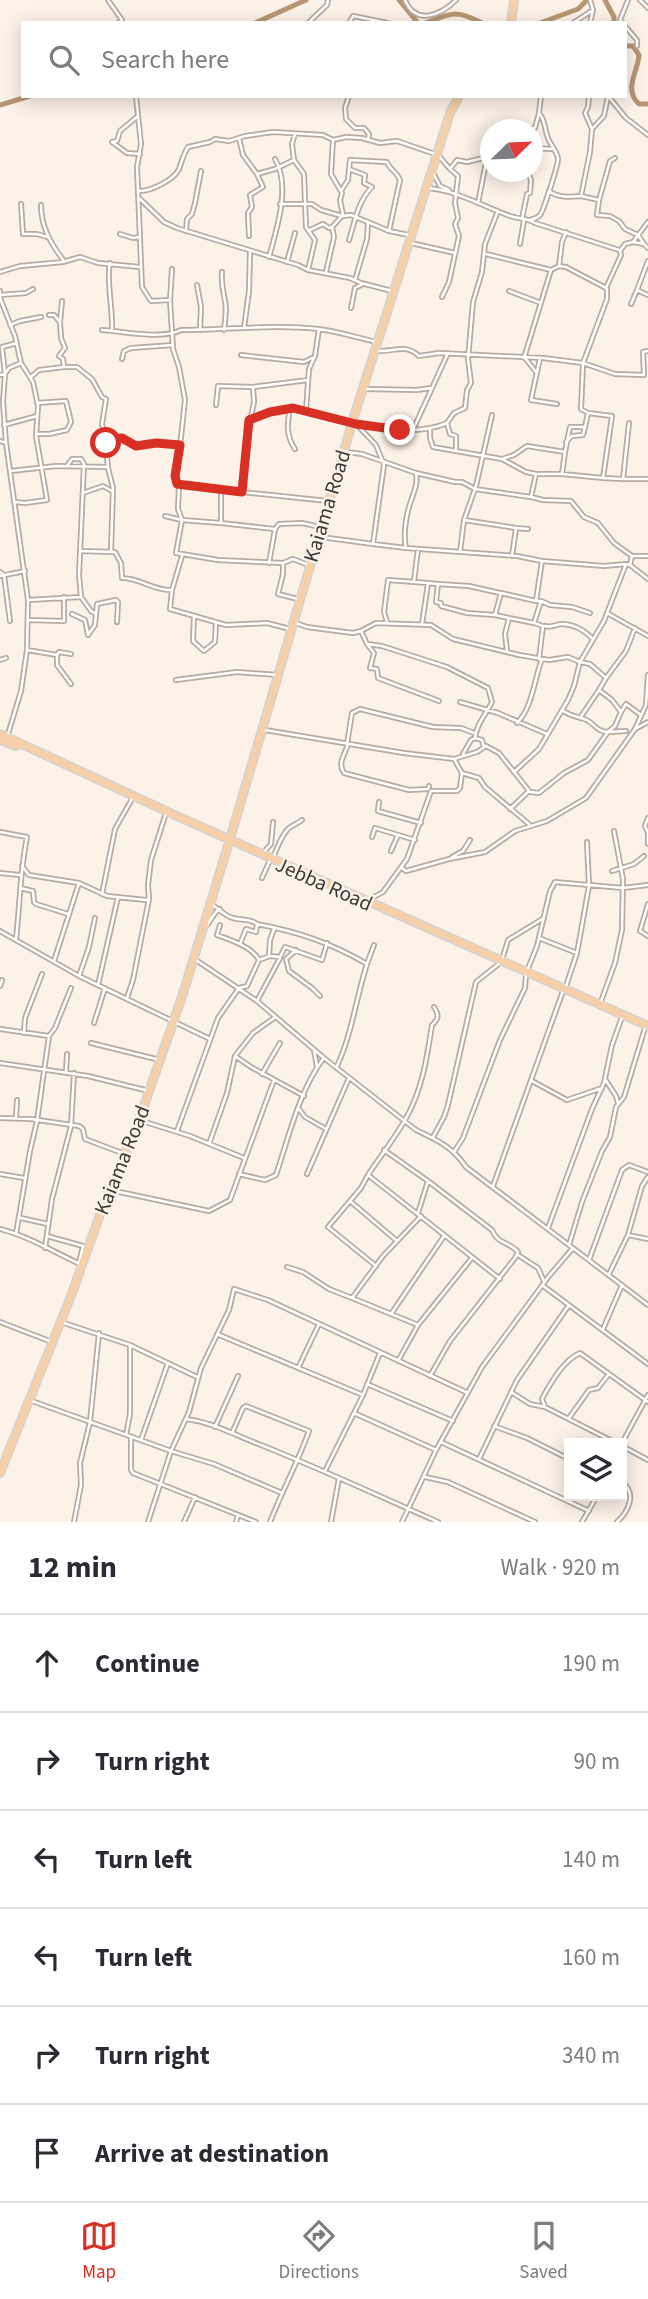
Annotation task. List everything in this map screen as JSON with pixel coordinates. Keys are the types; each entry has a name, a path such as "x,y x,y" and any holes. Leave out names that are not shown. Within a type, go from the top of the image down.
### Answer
{"highway":[{"path":"512,19 514,0"},
{"name":"Kaiama Road","path":"0,1473 61,1322 80,1264 139,1120 194,959 317,536 354,423 392,291 450,113 458,98"},
{"name":"Jebba Road","path":"2,737 647,1028"},
{"name":"Jebba Road","path":"2,737 132,799 371,901 501,961"},
{"name":"Jebba Road","path":"564,990 600,1003 647,1028"}],"street":[{"path":"108,0 121,21"},
{"path":"310,21 327,5 328,0"},
{"path":"405,0 408,8 415,14 426,16 444,12 456,0"},
{"path":"590,0 593,10 590,21"},
{"path":"621,21 628,0"},
{"path":"639,0 648,8"},
{"path":"576,21 593,10"},
{"path":"350,21 353,16 378,21"},
{"path":"627,28 637,40 637,46"},
{"path":"136,98 141,140 137,167 142,287 151,301 170,300"},
{"path":"348,98 345,108 346,119 355,128 364,128 369,134 368,140"},
{"path":"538,119 541,98"},
{"path":"581,195 592,129 585,113 589,98"},
{"path":"592,129 604,116 608,98"},
{"path":"610,98 626,118 648,135"},
{"path":"432,171 440,186 478,203 523,220 540,215 558,158 546,135 544,118 540,113"},
{"path":"138,116 120,131 117,141 112,142 127,153 140,154"},
{"path":"138,191 146,191 173,177 179,170 182,156 188,147 215,139 229,141 273,132 323,135 333,140 346,137 380,143 397,141 438,155 458,176 455,193 458,218 455,224 459,236 449,282 442,297"},
{"path":"295,133 292,144 294,160 304,174 306,227 315,240 308,271"},
{"path":"239,138 243,155 263,187 250,195 252,206 248,213 249,236"},
{"path":"332,227 343,215 341,191 331,174 333,140"},
{"path":"543,149 552,149"},
{"path":"615,158 610,161 597,215 610,216 625,229 638,235 648,248"},
{"path":"269,257 280,220 282,171 275,159"},
{"path":"450,169 457,160 467,162 480,159"},
{"path":"257,174 294,160"},
{"path":"341,191 348,180 350,160 387,162 389,167 398,172 401,180 389,232"},
{"path":"349,169 365,175 364,183 372,187 366,194 349,240"},
{"path":"186,231 201,171"},
{"path":"478,203 482,182"},
{"path":"520,244 531,182"},
{"path":"427,188 455,193"},
{"path":"549,191 563,196 581,195 599,200"},
{"path":"139,198 164,222 186,231 298,265 308,271 326,272 392,291"},
{"path":"280,204 305,203 342,216 351,215 389,232 455,253"},
{"path":"21,204 23,234 47,237"},
{"path":"41,205 41,218 47,237 64,261"},
{"path":"249,420 290,408 354,423 412,432 447,424 454,413 465,408 467,390 471,383 469,354 473,302 482,272 485,244 498,211"},
{"path":"530,220 620,251"},
{"path":"633,242 648,222"},
{"path":"355,280 367,239 368,223"},
{"path":"309,230 323,224 332,227"},
{"path":"326,272 334,237 332,227"},
{"path":"559,266 566,232"},
{"path":"286,262 295,233"},
{"path":"120,234 139,237"},
{"path":"603,478 612,416 588,413 581,409 583,363 607,299 606,288 621,255 620,251 625,244 644,244"},
{"path":"244,329 250,252"},
{"path":"485,254 551,270"},
{"path":"0,272 20,266 80,257 98,263 140,267"},
{"path":"631,304 648,261"},
{"path":"110,263 107,273 111,293 112,330"},
{"path":"524,358 543,288 551,270 559,266 580,273 606,288"},
{"path":"172,269 170,300 173,345 185,400 175,476 179,485 178,509 182,520 176,552 178,555 218,561 283,563 293,559 309,565"},
{"path":"222,272 224,330"},
{"path":"351,308 355,288 363,284"},
{"path":"197,285 201,307 200,330"},
{"path":"15,502 47,500 36,433 37,403 31,377 21,363 0,293 26,293 33,289"},
{"path":"637,290 648,295"},
{"path":"509,291 541,303"},
{"path":"62,302 61,338 65,348 59,356 63,359 64,367"},
{"path":"49,315 54,315 60,322"},
{"path":"10,325 41,317"},
{"path":"172,322 180,330"},
{"path":"102,330 147,334 174,333 180,330 286,327 319,329 377,342"},
{"path":"306,411 309,369 315,356 319,329"},
{"path":"2,737 21,691 27,650 28,600 6,443 3,402 2,347 16,343"},
{"path":"122,359 124,351 131,348 173,345"},
{"path":"374,351 398,348 412,350 419,356 439,352 540,358 583,363 615,374 646,375 643,352 648,351"},
{"path":"439,352 445,361"},
{"path":"412,432 448,353"},
{"path":"241,355 304,362 315,356"},
{"path":"524,358 536,373"},
{"path":"540,358 531,400 557,404"},
{"path":"304,362 309,369"},
{"path":"2,374 21,363"},
{"path":"31,377 40,370 78,367 92,379 102,397 106,399 102,424 112,491 111,552"},
{"path":"216,405 218,387 253,387 308,380"},
{"path":"242,492 249,420 254,402 253,387"},
{"path":"363,389 433,388"},
{"path":"36,433 62,432 67,430 71,422 66,401 37,403"},
{"path":"290,408 288,434 295,449"},
{"path":"566,442 572,436 583,435 588,413"},
{"path":"460,552 464,520 484,456 492,415"},
{"path":"4,425 37,416"},
{"path":"354,423 376,445 384,462 373,544"},
{"path":"623,480 629,423"},
{"path":"447,424 450,434 456,436 456,451"},
{"path":"562,474 569,427 585,427"},
{"path":"430,428 433,447 502,459 526,472 623,480 648,479"},
{"path":"104,437 122,438 136,446 156,443 180,445"},
{"path":"0,441 6,443"},
{"path":"502,459 527,446 565,452"},
{"path":"343,452 362,454 416,473 462,482 475,489 543,500 571,501 583,516 598,523 614,543 632,556 648,556"},
{"path":"67,466 72,459 83,460 79,575 82,597 96,614"},
{"path":"11,471 41,467 108,467"},
{"path":"405,548 411,501 417,485 416,473"},
{"path":"531,497 536,474"},
{"path":"179,485 328,501"},
{"path":"83,493 103,486 112,491"},
{"path":"221,490 221,523"},
{"path":"165,516 182,520 275,528"},
{"path":"464,520 528,528"},
{"path":"269,563 275,528 279,524 309,523 320,527"},
{"path":"512,556 516,528"},
{"path":"317,536 405,548 512,556 541,561 604,566 625,564 648,579"},
{"path":"414,581 418,549"},
{"path":"80,551 115,552 121,563 122,578 136,579 164,590 172,590"},
{"path":"182,555 172,590 170,609 194,616 226,625 292,625 353,633 376,622 384,612"},
{"path":"630,565 632,556"},
{"path":"534,623 541,561"},
{"path":"283,563 278,594 299,599"},
{"path":"514,772 533,756 562,710 574,686 580,662 600,631 625,564"},
{"path":"10,621 1,574 25,571"},
{"path":"387,622 384,612 388,580 469,586 590,613"},
{"path":"422,624 428,583"},
{"path":"438,584 436,602 442,606 544,626 561,624 586,632 593,639"},
{"path":"164,590 170,601"},
{"path":"495,615 501,593"},
{"path":"28,620 64,621 64,597"},
{"path":"28,600 82,597"},
{"path":"72,614 85,620 88,635 95,625 97,604 116,600 117,622"},
{"path":"607,613 648,636"},
{"path":"194,616 192,641 204,651 215,642 216,622"},
{"path":"507,651 505,634 509,618"},
{"path":"376,622 422,624 435,627 453,639 541,659 565,656 590,664 606,678"},
{"path":"517,723 528,706 541,659 544,626"},
{"path":"580,718 626,651 635,628"},
{"path":"361,631 374,653 370,668 377,669 379,678 439,701"},
{"path":"367,645 382,646 447,667 488,688 492,702 462,757"},
{"path":"27,650 57,655 59,652 71,654"},
{"path":"57,655 57,665 71,684"},
{"path":"0,660 6,658"},
{"path":"176,680 237,672 278,675"},
{"path":"402,868 406,872 485,852 514,831 547,821 586,798 647,705 648,675"},
{"path":"599,690 612,700 621,712"},
{"path":"460,702 547,734"},
{"path":"262,729 454,759 477,752 486,746 499,753 529,791 539,793 564,773 588,760 615,726 626,704 641,715"},
{"path":"429,786 428,789 409,790 344,773 340,763 347,744 352,713 360,709 433,727 461,728 482,740 484,747"},
{"path":"562,710 585,719 598,730 615,733 633,730 648,722"},
{"path":"643,725 648,730"},
{"path":"615,726 626,731"},
{"path":"371,901 383,892 402,868 415,840 430,791 457,792 460,788 462,773 454,759"},
{"path":"462,773 479,778 485,787 530,825"},
{"path":"510,809 529,791"},
{"path":"102,894 116,829 132,799"},
{"path":"379,802 378,811 421,823"},
{"path":"126,998 133,980 151,896 148,886 151,860 166,813"},
{"path":"648,818 645,826 648,846"},
{"path":"262,878 288,828 302,820"},
{"path":"263,853 271,844 274,822"},
{"path":"372,836 374,828 415,840"},
{"path":"600,1003 621,940 622,869 614,831"},
{"path":"0,832 27,837 20,875 16,940"},
{"path":"391,851 398,835"},
{"path":"449,859 460,853 470,840"},
{"path":"493,1187 578,953 589,886 587,842"},
{"path":"460,853 464,856"},
{"path":"612,871 634,864 644,856"},
{"path":"22,866 29,875 79,883 102,894 149,899"},
{"path":"0,873 20,875"},
{"path":"454,1152 463,1138 500,1040 525,988 526,972 555,882 623,888 648,885"},
{"path":"54,961 79,883"},
{"path":"20,888 33,891 36,904 68,914"},
{"path":"99,985 118,897"},
{"path":"211,904 239,920 251,920 327,943 367,964"},
{"path":"648,904 640,931 648,936"},
{"path":"203,929 220,909"},
{"path":"79,976 95,918"},
{"path":"433,1137 444,1117 476,982 501,961 508,940 545,918"},
{"path":"240,944 246,929 256,932 257,924"},
{"path":"220,925 217,935 240,944 257,955 259,960"},
{"path":"269,956 270,940 275,927"},
{"path":"0,931 79,976 209,1039"},
{"path":"539,938 578,953"},
{"path":"257,1001 285,947 322,960 327,943"},
{"path":"336,1068 349,1035 359,988 374,945"},
{"path":"296,950 286,959 289,971 320,996"},
{"path":"177,1131 218,1018 239,988 247,986 259,960 269,956 280,957"},
{"path":"194,959 257,1001 336,1068 416,1130 433,1137 454,1152 466,1167 648,1305"},
{"path":"24,1033 25,1018 42,974"},
{"path":"0,986 2,980"},
{"path":"16,1234 37,1121 49,1036 55,1028 71,988"},
{"path":"94,1023 105,988"},
{"path":"376,1266 328,1227 361,1188 405,1121 424,1073 432,1026 439,1015 434,1007"},
{"path":"548,1228 605,1079 612,1045 622,1017"},
{"path":"209,1144 227,1093 235,1056 253,1033 275,1018"},
{"path":"569,1245 582,1202 610,1137 618,1103 624,1097 647,1028"},
{"path":"0,1030 49,1036"},
{"path":"91,1043 160,1060"},
{"path":"262,1074 280,1044"},
{"path":"314,1050 317,1067"},
{"path":"66,1072 67,1054"},
{"path":"235,1056 304,1096"},
{"path":"239,1174 265,1181 276,1175 304,1096 324,1058"},
{"path":"0,1063 74,1073 149,1091"},
{"path":"45,1248 62,1157 71,1126 74,1073"},
{"path":"307,1174 349,1078"},
{"path":"605,1079 618,1103"},
{"path":"110,1190 209,1211 230,1200 274,1080"},
{"path":"531,1081 567,1100 601,1088"},
{"path":"16,1117 17,1100"},
{"path":"299,1110 305,1117 327,1129"},
{"path":"0,1118 16,1117 82,1126 84,1138 87,1140 126,1154"},
{"path":"139,1120 177,1131 245,1158"},
{"path":"384,1150 492,1230 496,1238 516,1249 518,1255 538,1268 543,1284 648,1364"},
{"path":"589,1260 622,1170 629,1164 648,1174 628,1235 609,1274"},
{"path":"0,1174 25,1178"},
{"path":"368,1175 500,1279"},
{"path":"352,1298 419,1215 428,1181"},
{"path":"350,1201 397,1241"},
{"path":"20,1217 48,1224"},
{"path":"0,1229 80,1264 83,1246 47,1236"},
{"path":"628,1235 648,1239"},
{"path":"390,1315 444,1236"},
{"path":"402,1522 436,1450 482,1367 573,1248"},
{"path":"430,1376 450,1341 518,1255"},
{"path":"398,1361 418,1325 472,1258"},
{"path":"287,1267 303,1272 329,1289 418,1325"},
{"path":"603,1329 622,1285"},
{"path":"148,1522 171,1451 186,1419 198,1377 229,1310 232,1291 236,1288 468,1393"},
{"path":"479,1459 517,1380 569,1305"},
{"path":"0,1322 52,1342"},
{"path":"61,1322 130,1345 198,1377"},
{"path":"411,1323 414,1332"},
{"path":"299,1366 319,1324"},
{"path":"74,1522 81,1485 80,1464 90,1422 99,1333"},
{"path":"217,1334 363,1395"},
{"path":"130,1345 129,1436 132,1471 143,1478 162,1483 256,1522"},
{"path":"325,1471 363,1395 380,1353"},
{"path":"545,1407 542,1399 549,1386 578,1353 647,1401"},
{"path":"141,1440 168,1363"},
{"path":"569,1418 589,1390 598,1388 609,1374"},
{"path":"215,1427 238,1376"},
{"path":"367,1384 453,1420"},
{"path":"511,1392 530,1404 545,1407 607,1438"},
{"path":"626,1438 648,1395"},
{"path":"29,1400 214,1464 282,1493"},
{"path":"232,1433 243,1408 249,1407 309,1431 299,1460 270,1522"},
{"path":"354,1413 436,1450"},
{"path":"186,1419 232,1433 299,1460 438,1522"},
{"path":"494,1426 527,1438 564,1456"},
{"path":"441,1442 589,1511"},
{"path":"627,1448 648,1460"},
{"path":"424,1477 448,1482 535,1522"},
{"path":"331,1522 339,1478"},
{"path":"617,1522 631,1499 627,1487"},
{"path":"184,1522 195,1497"},
{"path":"582,1522 594,1501"},
{"path":"236,1522 238,1515"}],"waterway":[{"path":"259,21 306,0"},
{"path":"399,0 416,21"},
{"path":"545,21 578,9 587,0"},
{"path":"605,0 614,21"},
{"path":"430,21 454,14 477,21"},
{"path":"627,46 633,46 639,55 632,86 634,98 639,104 648,104"},
{"path":"0,105 23,98"}],"route":[{"path":"106,443 104,437 122,438 136,446 156,443 180,445 175,476 177,484 242,492 249,420 270,412 293,408 356,424 400,430"}]}
